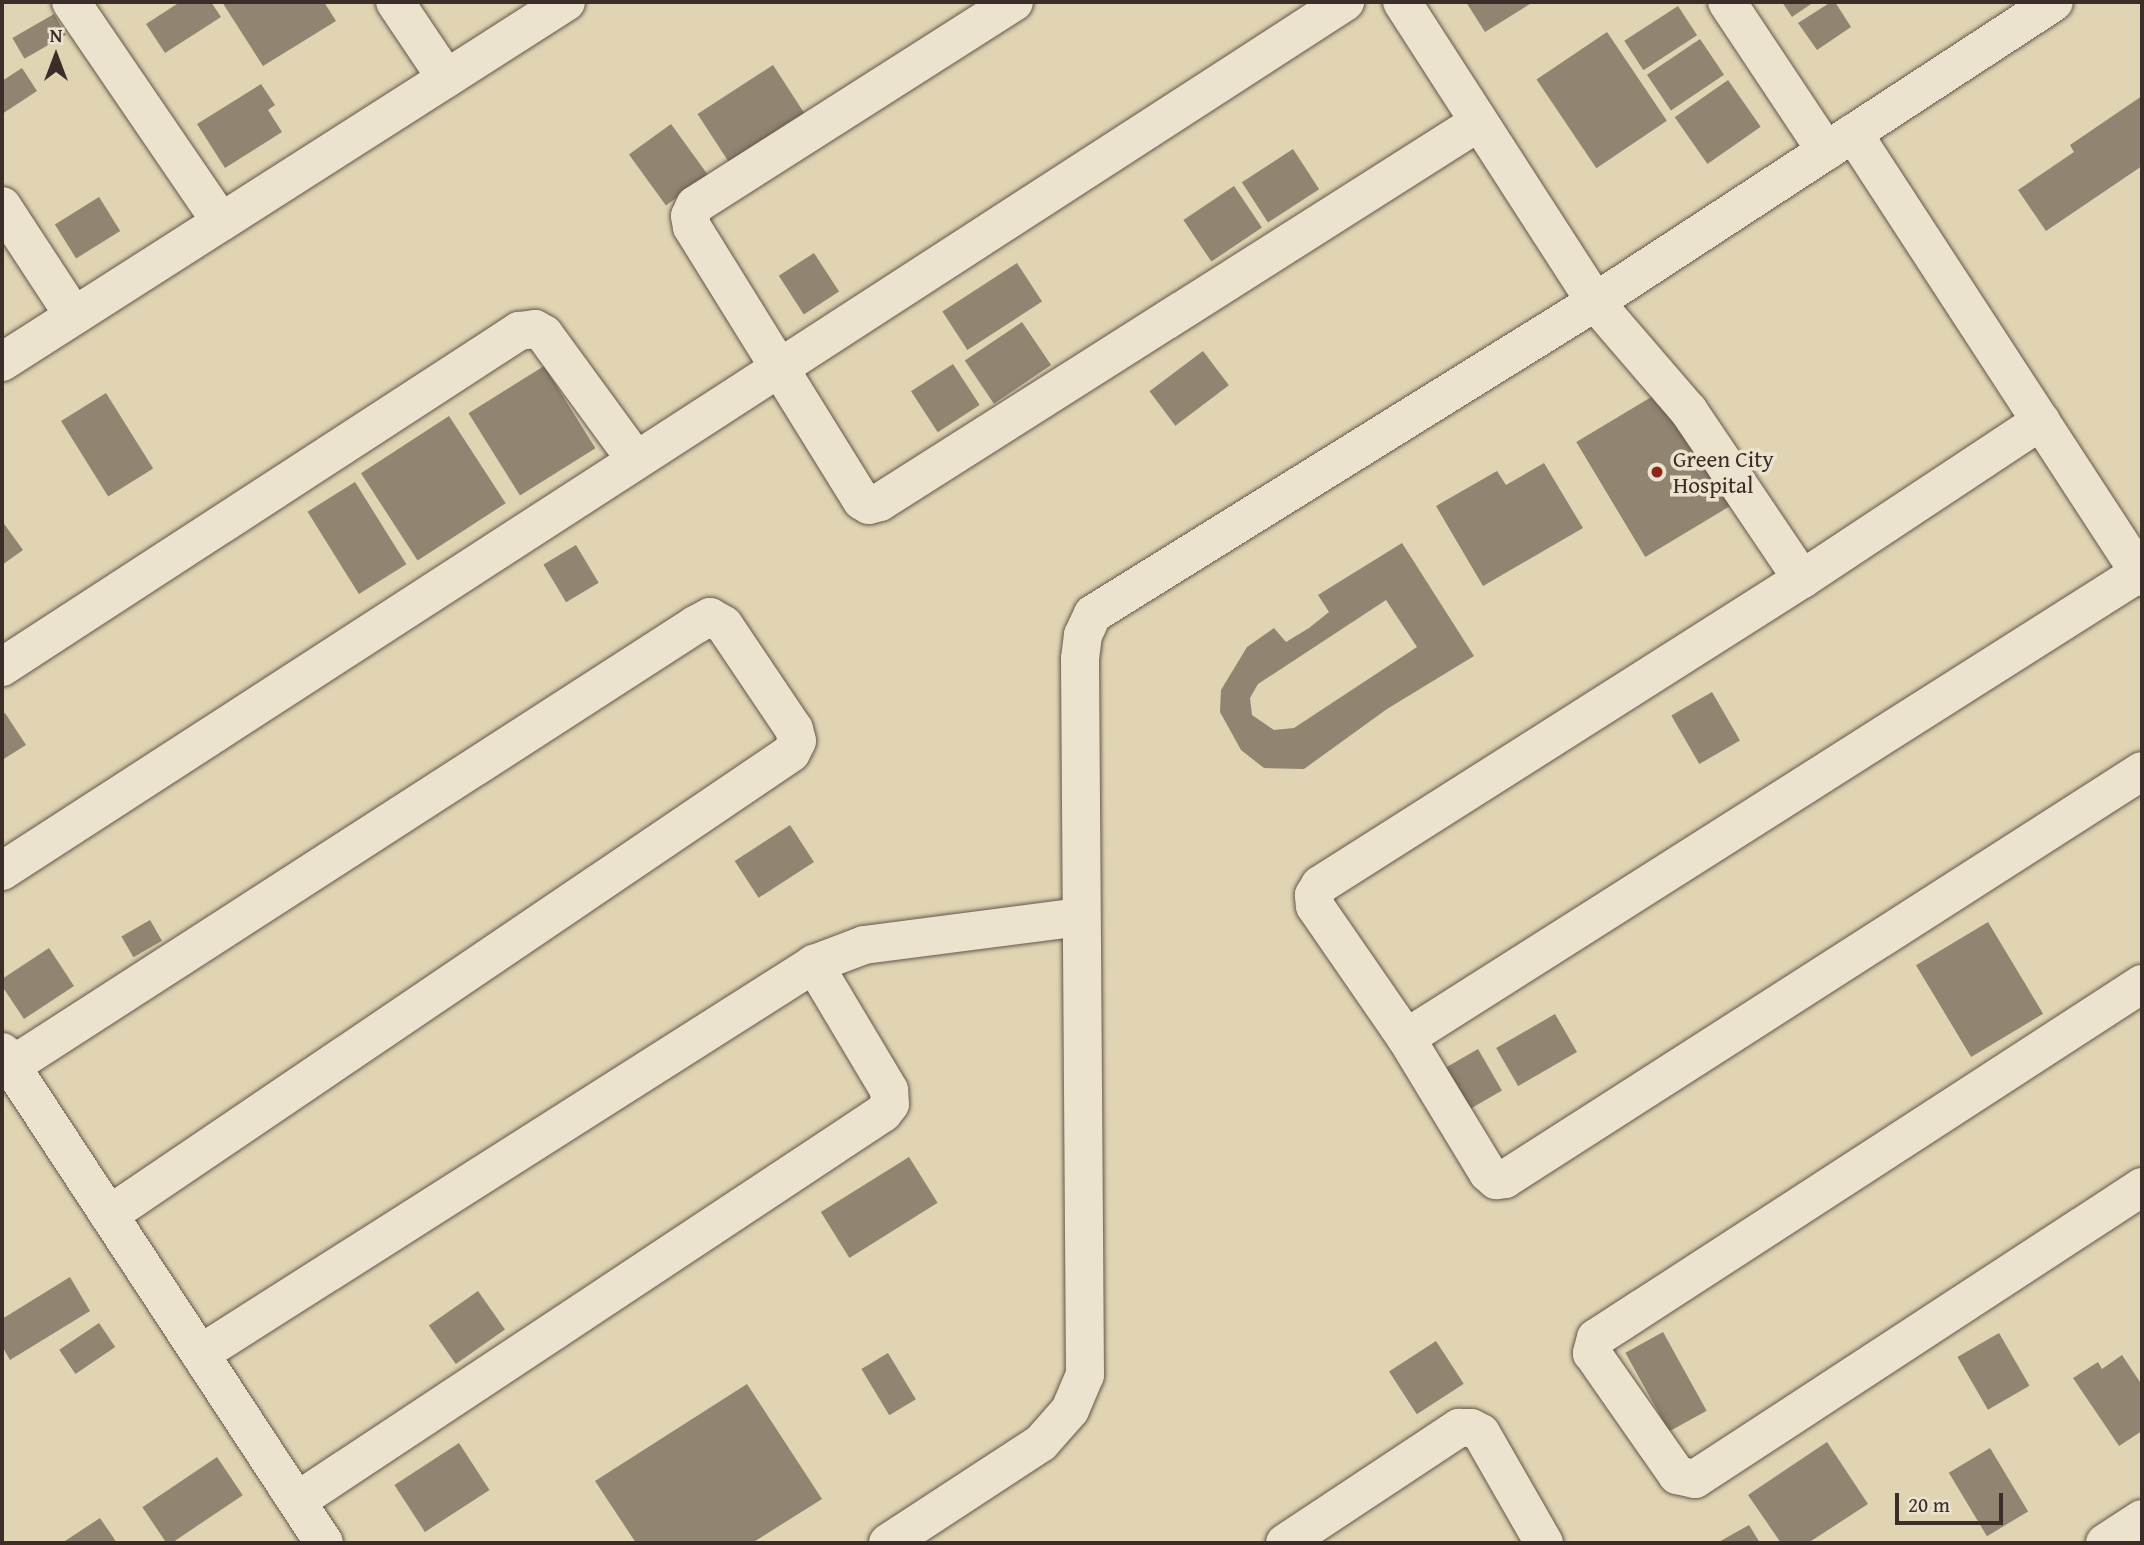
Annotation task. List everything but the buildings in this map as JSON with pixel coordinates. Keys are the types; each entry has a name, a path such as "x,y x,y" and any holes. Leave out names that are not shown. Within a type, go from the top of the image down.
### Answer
{"street":[{"path":"71,2 221,222"},
{"path":"395,2 446,78"},
{"path":"2,362 566,2"},
{"path":"1014,2 695,205 690,216 692,226 862,501 869,505 880,502 1479,122"},
{"path":"2,871 780,365 1345,2"},
{"path":"1402,2 1595,302 1688,410 1802,579"},
{"path":"1406,1038 2141,575 2040,421 1839,142 1727,2"},
{"path":"888,1543 1041,1443 1070,1410 1085,1375 1080,659 1083,635 1093,614 1595,302 2054,2"},
{"path":"2,206 74,316"},
{"path":"2,667 519,331 535,329 544,334 635,459"},
{"path":"2040,421 1802,579 1320,885 1314,895 1318,913 1406,1038 1488,1173 1496,1180 1505,1179 2142,771"},
{"path":"109,1215 791,753 797,741 794,729 724,625 710,617 5,1064 109,1215 324,1543"},
{"path":"200,1354 814,964 864,945 1082,917"},
{"path":"297,1502 883,1113 890,1104 889,1090 814,964"},
{"path":"2142,984 1596,1338 1592,1353 1677,1475 1695,1479 2142,1187"},
{"path":"1285,1543 1459,1428 1471,1428 1481,1433 1544,1543"},
{"path":"2105,1543 2142,1519"}],"place":[{"name":"Green City Hospital","path":"1657,472"}]}
